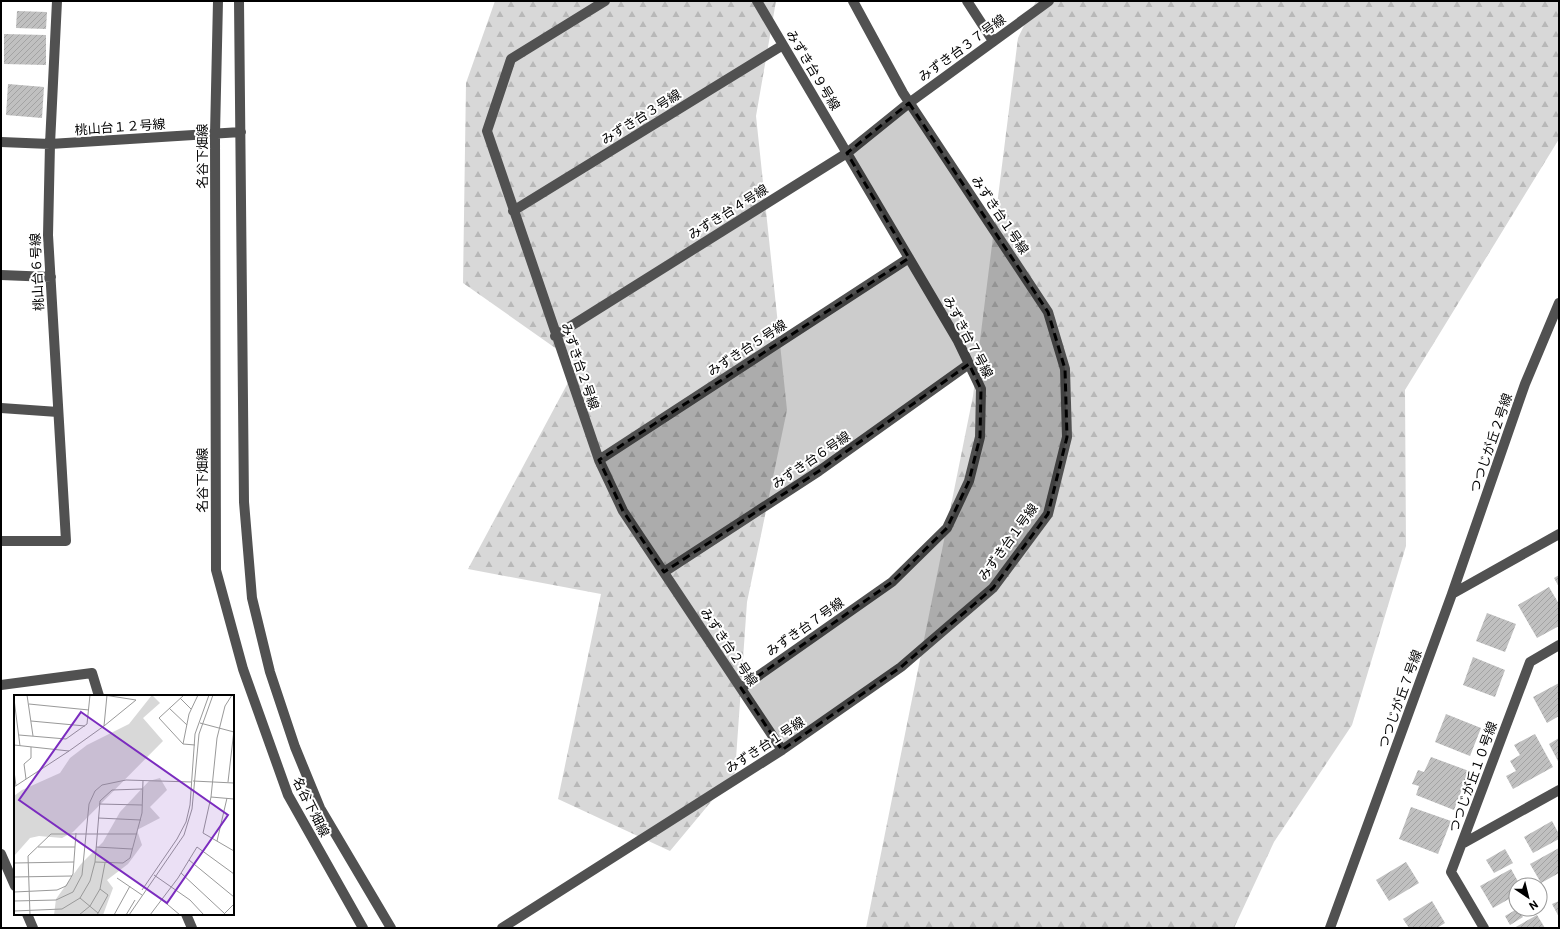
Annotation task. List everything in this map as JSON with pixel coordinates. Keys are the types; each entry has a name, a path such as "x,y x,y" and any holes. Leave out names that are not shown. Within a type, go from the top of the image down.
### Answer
{"street":[{"name":"桃山台６号線","path":"1,541 66,541 48,235 50,144 57,1"},
{"name":"名谷下畑線","path":"218,1 215,134 216,570 243,669 288,795 363,928"},
{"name":"名谷下畑線","path":"239,1 244,502 252,598 270,672 295,747 320,808 391,928"},
{"name":"みずき台２号線","path":"605,1 511,59 487,131 555,336 599,460 623,511 782,750"},
{"name":"みずき台９号線","path":"757,1 847,153"},
{"name":"みずき台１号線","path":"502,928 782,750 901,668 993,588 1048,514 1067,437 1065,370 1048,312 910,103 853,1"},
{"path":"967,1 992,41"},
{"name":"みずき台３７号線","path":"910,103 992,41 1049,1"},
{"name":"みずき台３号線","path":"514,211 783,45"},
{"name":"みずき台４号線","path":"555,336 847,153 910,103"},
{"name":"桃山台１２号線","path":"1,142 50,144 241,132"},
{"name":"みずき台７号線","path":"741,688 892,582 947,528 969,482 980,437 981,389 958,341 847,153"},
{"name":"みずき台５号線","path":"599,460 909,258"},
{"path":"1,276 50,278"},
{"name":"つつじが丘２号線","path":"1452,594 1526,384 1559,303"},
{"name":"みずき台６号線","path":"664,572 820,471 969,364"},
{"path":"1,408 58,412"},
{"path":"1452,594 1559,534"},
{"name":"つつじが丘７号線","path":"1330,928 1452,594"},
{"name":"つつじが丘１０号線","path":"1484,928 1451,872 1530,662 1559,645"},
{"path":"1,685 92,673 99,695"},
{"path":"1462,844 1559,790"},
{"path":"1,854 14,884"},
{"path":"27,915 33,928"},
{"path":"186,915 192,928"}],"highlighted area":[{"path":"909,103 1048,312 1065,369 1067,437 1048,514 993,588 901,667 782,750 741,688 892,582 947,528 969,481 980,437 981,389 969,364 819,471 664,572 623,511 599,460 909,258 847,153"}],"green space":[{"path":"495,1 776,1 756,116 787,410 747,602 735,773 670,851 558,799 601,594 468,569 578,364 463,283 466,83"},
{"path":"1036,1 1559,1 1559,139 1405,390 1406,546 1352,725 1274,842 1234,928 866,928 973,396 1018,38"}],"building":[{"path":"17,11 47,12 46,29 16,28"},
{"path":"4,34 46,35 46,65 4,64"},
{"path":"8,84 44,87 42,118 6,115"},
{"path":"1559,575 1559,587 1554,578"},
{"path":"1549,587 1559,604 1559,626 1537,638 1518,605"},
{"path":"1487,613 1516,624 1505,652 1476,641"},
{"path":"1473,657 1505,670 1495,697 1463,685"},
{"path":"1559,683 1559,716 1547,723 1533,697"},
{"path":"1446,714 1481,728 1470,756 1435,742"},
{"path":"1535,734 1553,767 1513,789 1506,776 1516,771 1510,761 1520,755 1514,745"},
{"path":"1559,738 1559,763 1549,744"},
{"path":"1431,757 1469,771 1454,810 1416,795 1419,786 1412,784 1418,770 1424,772"},
{"path":"1411,807 1451,821 1438,854 1399,839"},
{"path":"1552,821 1559,834 1559,839 1533,853 1524,837"},
{"path":"1559,848 1559,873 1548,879 1548,877 1538,877 1530,864"},
{"path":"1505,849 1513,863 1494,873 1486,860"},
{"path":"1406,862 1419,883 1389,901 1376,880"},
{"path":"1511,869 1516,877 1508,877 1508,900 1493,908 1480,886"},
{"path":"1432,901 1445,923 1437,928 1409,928 1403,919"},
{"path":"1559,901 1559,917 1552,904"},
{"path":"1508,914 1508,917 1523,917 1510,925 1505,916"},
{"path":"1533,917 1538,917 1545,928 1514,928"}]}
